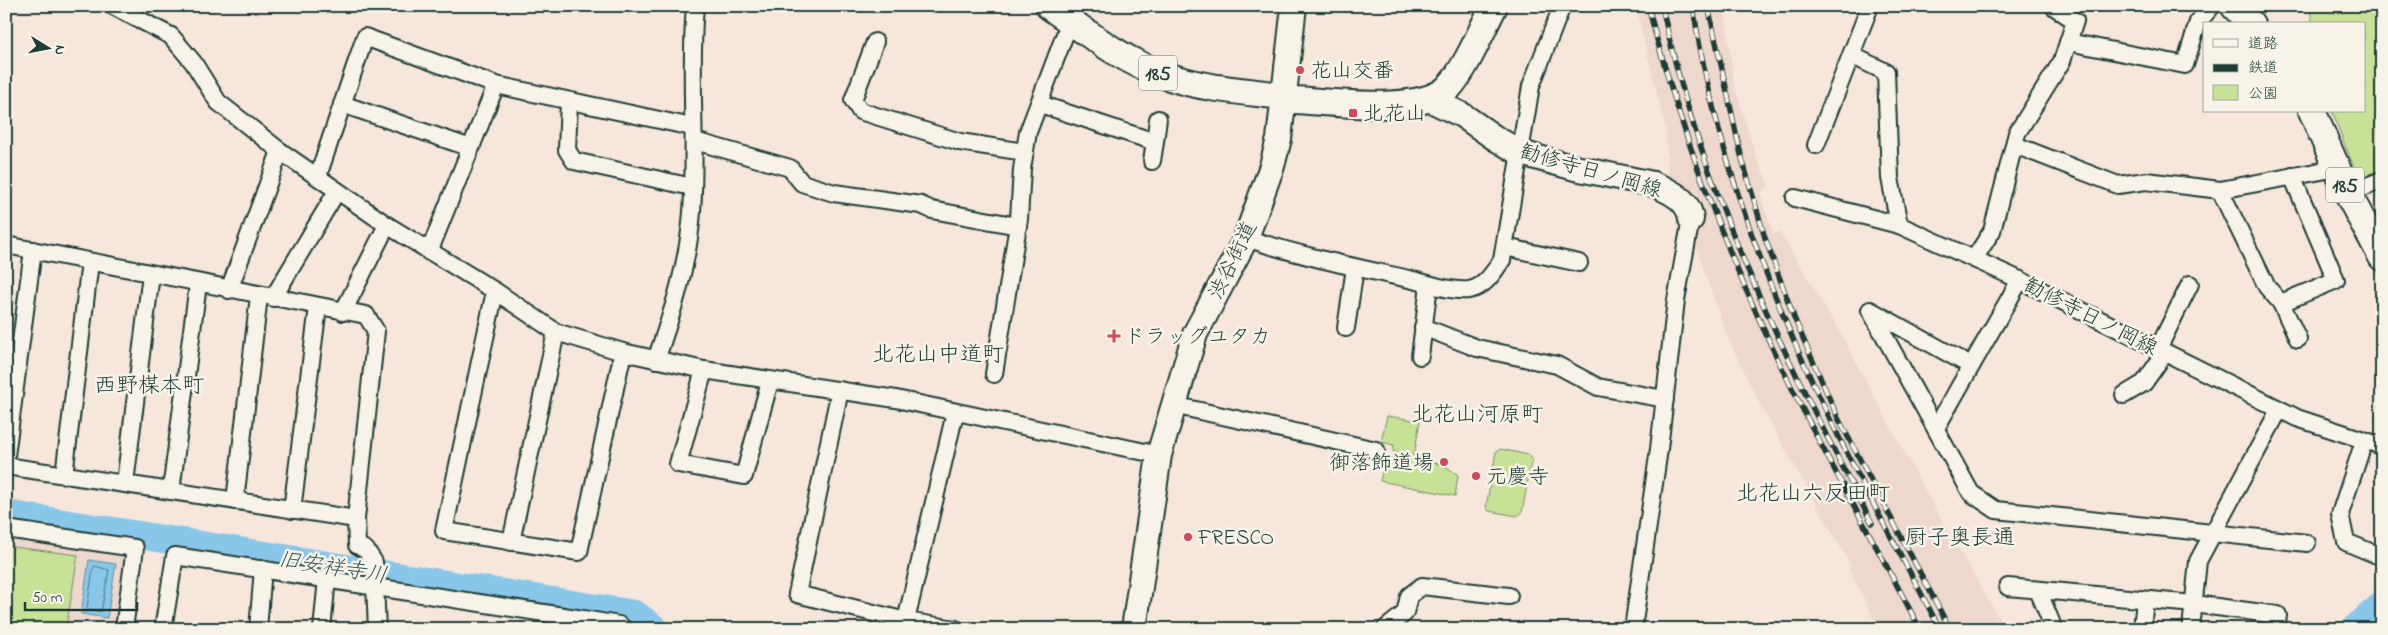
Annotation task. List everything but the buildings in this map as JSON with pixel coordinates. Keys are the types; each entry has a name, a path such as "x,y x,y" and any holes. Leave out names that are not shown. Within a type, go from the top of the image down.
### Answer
{"main road":[{"name":"渋谷街道","path":"1134,629 1159,454 1195,334 1246,238 1277,148 1294,6"},
{"name":"185","path":"1060,14 1125,56 1165,76 1202,85 1283,96 1295,100 1377,104 1416,103 1441,93 1453,81 1494,6"},
{"path":"2234,6 2249,22"},
{"name":"勧修寺日ノ岡線","path":"1429,99 1462,115 1495,138 1520,152 1574,168 1658,186 1687,204 1691,219"},
{"name":"185","path":"2312,112 2348,194 2382,257"}],"street":[{"path":"113,6 171,36 193,62 218,102 280,151 387,225 495,290 556,332 623,352 704,370 896,399 1159,454"},
{"path":"656,360 680,289 688,245 694,134 691,48 695,6"},
{"path":"1246,238 1290,253 1429,285 1460,290 1476,287 1491,277 1502,260 1505,247 1531,86 1562,6"},
{"path":"1816,146 1870,6"},
{"path":"1974,259 1992,231 2003,196 2007,170 2016,145 2017,132 2062,61 2075,21 2053,6"},
{"path":"2068,42 2185,65 2198,22 2212,6"},
{"path":"994,374 1018,226 1028,132 1040,104 1060,14"},
{"path":"318,176 365,37 496,85 569,101 694,134 790,168 802,182 834,193 921,205 932,210 1018,226"},
{"path":"875,42 853,100 860,110 960,142 1025,152"},
{"path":"1851,55 1886,72 1890,178 1899,224"},
{"path":"429,252 496,85"},
{"path":"569,101 567,150 574,161 692,187"},
{"path":"342,104 471,148"},
{"path":"1040,104 1155,142"},
{"path":"1152,161 1158,119"},
{"path":"2016,145 2118,185 2146,181 2220,190 2337,168"},
{"path":"229,290 280,151"},
{"path":"2281,303 2336,280 2292,176"},
{"path":"2348,194 2382,180"},
{"path":"235,501 266,297 337,190"},
{"path":"2220,190 2267,287 2281,303 2298,339"},
{"name":"勧修寺日ノ岡線","path":"1795,198 1899,224 2020,280 2279,410 2297,418 2382,446"},
{"path":"1632,629 1665,399 1665,381 1676,300 1691,219"},
{"path":"343,312 387,225"},
{"path":"6,245 198,284 366,315 376,331 356,519 356,545 366,550 374,562 377,629"},
{"path":"1505,247 1579,263"},
{"path":"6,456 33,250"},
{"path":"64,475 90,262"},
{"path":"1346,328 1355,268"},
{"path":"124,483 151,274"},
{"path":"1936,428 2020,280"},
{"path":"171,491 198,284"},
{"path":"2124,396 2144,383 2162,351 2190,284"},
{"path":"1420,356 1429,285"},
{"path":"495,290 444,531 579,552 623,352"},
{"path":"292,510 318,307"},
{"path":"1971,366 1870,310 1971,494 1996,510 2308,543"},
{"path":"1423,328 1477,348 1556,365 1598,387 1665,399"},
{"path":"511,542 556,332"},
{"path":"704,370 678,464 744,476 770,381"},
{"path":"840,390 797,594 905,625 956,629"},
{"path":"1173,405 1376,450"},
{"path":"2191,629 2198,561 2279,410"},
{"path":"905,625 956,413"},
{"path":"2364,441 2340,514 2346,542 2382,556"},
{"path":"6,466 356,519"},
{"path":"6,529 136,548 124,629"},
{"path":"163,629 175,556 376,586 583,624 619,625 624,629"},
{"path":"258,629 263,569"},
{"path":"322,629 327,579"},
{"path":"1385,629 1405,612 1409,596 1422,586 1509,596"},
{"path":"2008,587 2194,604 2278,615 2276,629"},
{"path":"2038,590 2054,629"},
{"path":"2142,629 2144,600"}],"shaded area":[{"path":"1636,6 1724,6 1734,84 1756,157 1769,186 1760,193 1773,234 1780,232 1837,327 1929,498 2005,629 1879,629 1848,568 1851,566 1757,399 1725,331 1692,231 1669,185 1666,131"},
{"path":"6,537 119,555 125,562 115,629 6,629"}],"green space":[{"path":"2309,6 2382,6 2382,169 2358,179 2332,112 2366,112 2366,22 2313,22"},
{"path":"1387,416 1420,421 1414,456 1393,452 1394,445 1381,442"},
{"path":"1500,449 1529,455 1532,459 1522,512 1517,516 1489,511 1486,507 1496,452"},
{"path":"1392,455 1444,465 1458,475 1455,496 1380,481 1385,460 1391,461"},
{"path":"6,546 78,555 66,629 6,629"}],"water":[{"path":"89,560 116,564 107,618 81,614"}],"waterway":[{"name":"旧安祥寺川","path":"6,514 635,614 655,629"},
{"path":"2355,629 2382,605"}],"railway":[{"path":"1648,6 1659,48 1699,171 1746,291 1801,406 1920,629"},
{"path":"1662,6 1678,74 1722,207 1777,335 1872,523"},
{"path":"1693,6 1702,60 1729,166 1765,271 1831,421 1940,629"},
{"path":"1708,6 1741,155 1765,238 1795,320 1838,418 1950,629"}],"place":[{"name":"花山交番","path":"1300,70"},
{"name":"北花山","path":"1353,113"},
{"name":"ドラッグユタカ","path":"1114,336"},
{"name":"御落飾道場","path":"1444,462"},
{"name":"元慶寺","path":"1476,476"},
{"name":"FRESCO","path":"1188,537"}],"district":[{"name":"北花山中道町","path":"938,353"},
{"name":"西野楳本町","path":"149,384"},
{"name":"北花山河原町","path":"1477,413"},
{"name":"北花山六反田町","path":"1813,492"},
{"name":"厨子奥長通","path":"1960,536"}]}
